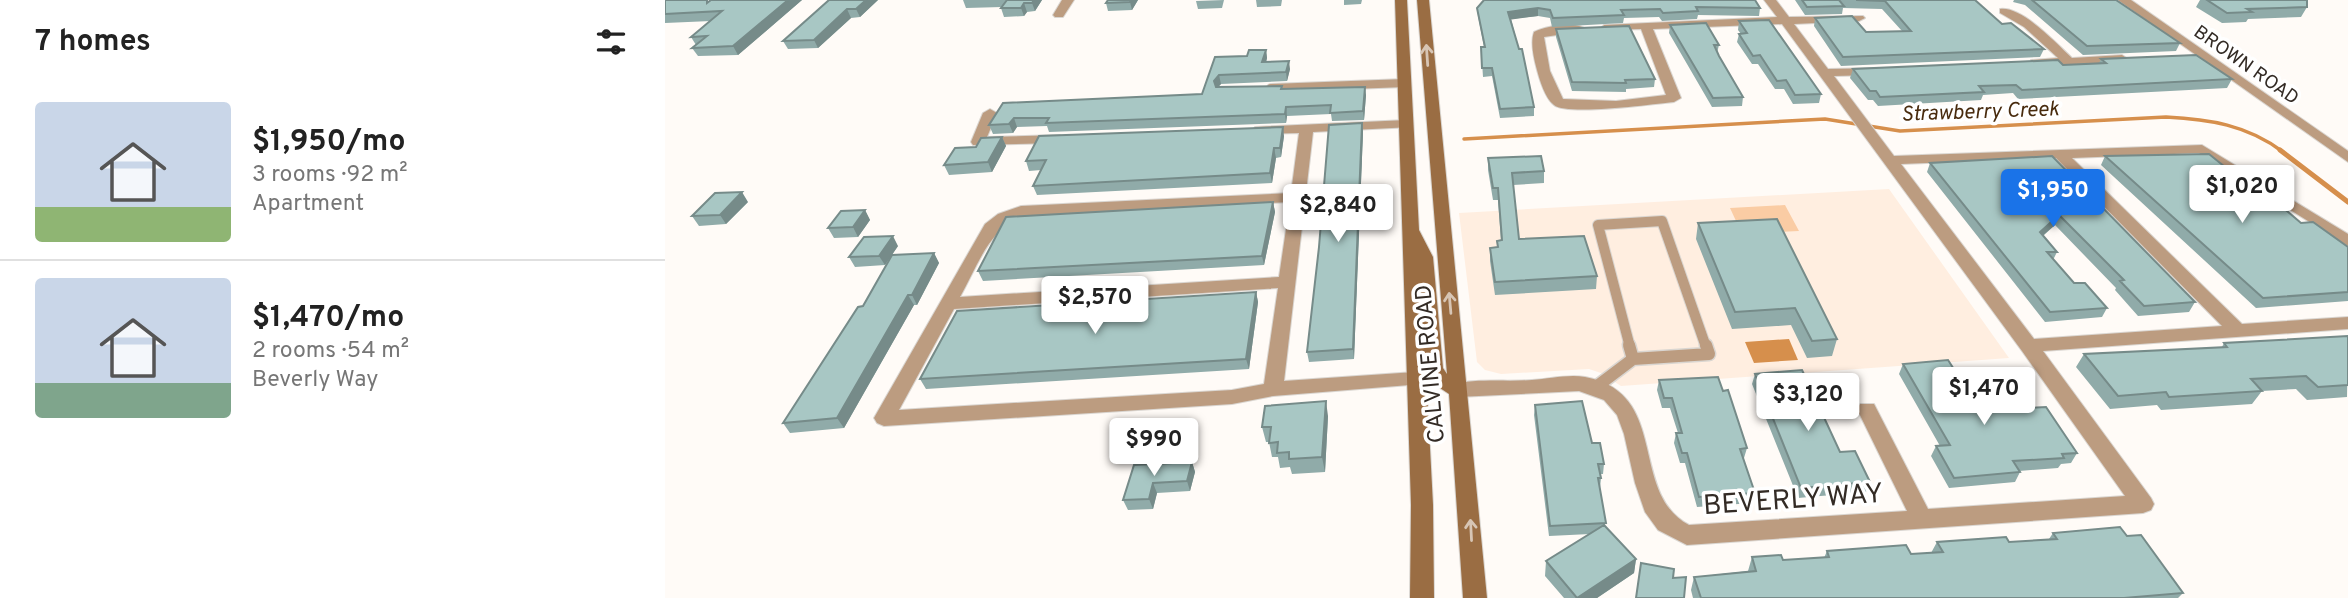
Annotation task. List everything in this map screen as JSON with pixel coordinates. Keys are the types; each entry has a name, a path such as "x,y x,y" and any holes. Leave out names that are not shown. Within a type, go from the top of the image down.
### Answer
{"main road":[{"name":"CALVINE ROAD","path":"1401,0 1422,505 1422,598"},
{"name":"CALVINE ROAD","path":"1423,0 1434,154 1458,390 1475,598"},
{"path":"1405,84 1419,92 1422,143 1434,154"},
{"path":"1411,230 1425,257 1434,369 1441,379 1458,390"}],"street":[{"path":"1059,15 1068,0"},
{"path":"1770,0 2029,346 2348,323"},
{"name":"BROWN ROAD","path":"2124,0 2348,158"},
{"path":"2004,11 2028,25 2069,61"},
{"path":"1646,26 1674,98 1616,105 1559,103 1553,96 1539,50 1540,32 1646,26 1859,18"},
{"path":"2186,57 2203,56"},
{"path":"2014,64 2134,59"},
{"path":"1825,73 1893,70"},
{"path":"990,113 978,142 1077,138"},
{"path":"1240,131 1407,124"},
{"path":"1273,389 1307,128"},
{"path":"1891,160 2202,149 2348,241"},
{"path":"2059,153 2238,331"},
{"path":"1298,197 1011,214 991,227 884,418 1232,397 1273,389 1415,379"},
{"path":"946,304 1287,282"},
{"name":"BEVERLY WAY","path":"1596,387 1620,401 1634,431 1651,501 1658,517 1670,530 1706,536 2143,504 2029,346"},
{"path":"1458,390 1585,384 1596,387"},
{"path":"1867,409 1922,519"}],"lane":[{"path":"1261,89 1405,84"},
{"path":"1596,387 1633,359 1709,354 1663,221 1598,225 1633,359"}],"shaded area":[{"path":"1889,189 2009,358 1621,386 1589,369 1501,374 1485,370 1477,362 1459,213"},
{"path":"1785,205 1799,231 1742,234 1730,208"},
{"path":"1789,339 1798,360 1754,363 1745,342"}],"building":[{"path":"665,0 707,0 707,3 711,0 788,0 733,46 692,48 707,36 691,37 722,11 665,14"},
{"path":"829,0 866,0 856,9 847,9 814,40 783,41"},
{"path":"1007,0 1034,0 1032,3 1024,3 1021,8 1001,8"},
{"path":"1108,0 1131,0 1106,3"},
{"path":"1484,0 1755,0 1760,8 1696,7 1698,11 1663,13 1660,9 1621,10 1624,15 1553,18 1550,10 1538,8 1508,12 1519,49 1522,49 1534,107 1500,109 1492,68 1482,68 1481,47 1485,47 1477,8"},
{"path":"1802,0 1839,0 1844,6 1807,7"},
{"path":"1856,0 1975,0 2002,24 2011,23 2044,49 1843,57 1815,18 1852,16 1866,32 1911,31 1885,1"},
{"path":"2032,0 2116,0 2180,43 2087,46"},
{"path":"2207,0 2307,0 2307,7 2247,9 2252,12 2227,13"},
{"path":"1769,20 1821,94 1795,95 1786,80 1777,81 1760,55 1753,56 1739,34 1747,33 1739,21"},
{"path":"1706,23 1719,45 1714,45 1719,56 1743,97 1713,98 1670,25"},
{"path":"1629,26 1655,79 1625,80 1626,83 1572,82 1556,29"},
{"path":"1249,50 1266,50 1262,62 1289,61 1286,72 1219,75 1214,81 1216,87 1365,87 1363,111 1330,113 1331,105 1286,107 1285,114 1046,123 1049,118 1014,118 1009,124 989,125 1003,103 1202,94 1215,57 1247,56"},
{"path":"2196,55 2232,79 2022,90 2016,85 1979,86 1984,92 1880,97 1876,91 1870,91 1853,69 2058,60 2063,65 2106,63 2101,59"},
{"path":"1362,123 1353,349 1307,352 1329,125"},
{"path":"1283,127 1280,148 1274,148 1270,173 1033,186 1046,160 1026,161 1039,136"},
{"path":"1002,137 988,162 944,165 955,148 976,147 981,138"},
{"path":"2209,154 2257,193 2265,192 2301,223 2313,222 2348,247 2348,292 2263,298 2105,156"},
{"path":"1541,156 1544,171 1512,173 1519,239 1584,236 1597,276 1495,282 1490,248 1498,247 1497,241 1502,240 1498,188 1493,188 1488,158"},
{"path":"2052,156 2195,302 2144,306 2120,281 2124,280 2059,215 2040,232 2057,252 2047,252 2074,283 2085,283 2107,308 2050,312 1930,163"},
{"path":"742,192 720,215 692,216 715,193"},
{"path":"1273,202 1262,256 978,271 1006,217"},
{"path":"865,210 853,227 828,228 841,211"},
{"path":"1777,219 1837,339 1812,341 1795,308 1735,312 1698,223"},
{"path":"893,236 879,256 849,257 864,237"},
{"path":"934,253 912,295 908,295 837,418 783,423 858,307 863,306 892,255"},
{"path":"1256,292 1246,359 920,379 957,311"},
{"path":"2348,336 2348,385 2318,387 2306,376 2251,379 2262,391 2169,397 2166,392 2118,396 2084,354 2227,347 2224,343"},
{"path":"1948,360 1981,411 2046,407 2077,453 2062,454 2064,458 2013,461 2020,472 1954,478 1936,446 1950,445 1903,364"},
{"path":"1802,370 1840,452 1855,451 1870,482 1801,488 1755,374"},
{"path":"1718,377 1723,391 1728,390 1747,448 1740,449 1755,493 1699,497 1687,453 1682,453 1676,433 1682,433 1672,398 1664,398 1659,380"},
{"path":"1326,401 1322,457 1289,459 1289,452 1277,453 1278,442 1269,443 1271,427 1262,427 1265,406"},
{"path":"1582,401 1592,443 1600,443 1604,464 1598,464 1601,478 1598,478 1606,523 1550,526 1535,405"},
{"path":"1192,462 1187,481 1153,483 1149,499 1123,500 1134,465"},
{"path":"1604,525 1636,559 1577,598 1546,561"},
{"path":"2120,527 2127,536 2141,535 2183,593 2124,598 1701,598 1694,577 1756,571 1752,557 1781,555 1783,560 1829,557 1827,551 1906,545 1911,554 1943,552 1937,542 2006,537 2009,542 2057,539 2053,533"},
{"path":"1641,563 1674,569 1673,578 1686,577 1684,598 1636,598"}],"waterway":[{"name":"Strawberry Creek","path":"1464,139 1825,119 1900,131 2166,117 2227,125 2256,135 2283,152"},
{"name":"Strawberry Creek","path":"2280,150 2348,202"}]}
